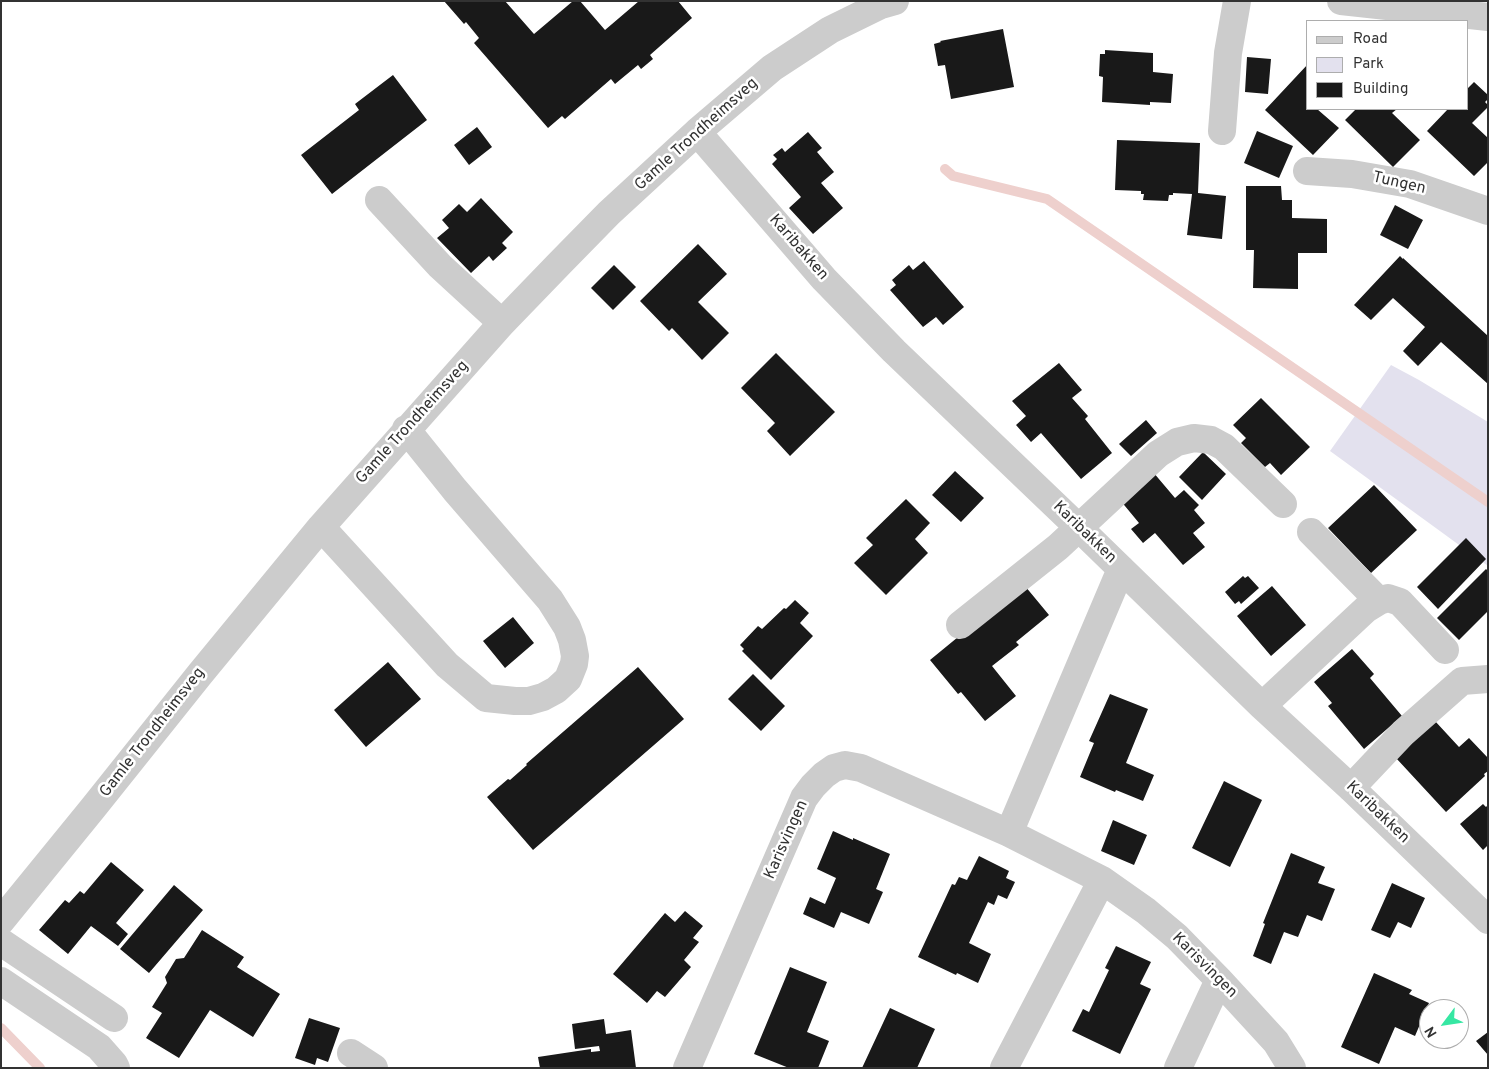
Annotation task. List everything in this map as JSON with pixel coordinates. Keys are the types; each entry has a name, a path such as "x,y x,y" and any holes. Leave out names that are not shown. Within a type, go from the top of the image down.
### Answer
{"street":[{"name":"Gamle Trondheimsveg","path":"1,921 321,527 502,323 609,213 696,132 772,68 830,30 881,5 895,1"},
{"path":"1222,131 1228,53 1237,1"},
{"path":"1341,1 1488,17"},
{"name":"Karibakken","path":"696,132 824,278 894,351 1262,706 1351,788 1488,920"},
{"name":"Tungen","path":"1307,171 1352,174 1410,184 1488,211"},
{"path":"379,200 440,266 502,323"},
{"path":"321,527 447,665 486,698 529,701 556,690 568,679 575,656 572,640 567,627 550,600 455,490 406,429"},
{"path":"960,626 1058,547 1158,454 1177,442 1194,438 1211,440 1224,447 1283,504"},
{"path":"1311,532 1379,600"},
{"path":"1009,833 1121,569"},
{"path":"1262,706 1366,609 1379,600 1388,598 1400,602 1445,650"},
{"path":"1351,788 1404,733 1462,681 1488,679"},
{"name":"Karisvingen","path":"687,1068 804,798 824,774 834,768 845,765 861,768 1009,833 1102,880 1146,911 1171,932 1219,980 1276,1042 1292,1068"},
{"path":"1004,1068 1102,880"},
{"path":"1,942 114,1018"},
{"path":"1178,1068 1219,980"},
{"path":"1,981 99,1047 116,1068"},
{"path":"351,1053 374,1068"}],"green space":[{"path":"1391,365 1488,422 1488,566 1330,451"}],"building":[{"path":"444,1 505,1 534,34 573,1 580,1 605,30 639,1 678,1 692,18 650,55 653,59 641,69 638,65 615,84 611,79 565,119 562,116 548,128 474,43 479,38 466,22 464,24"},
{"path":"1003,29 1014,87 951,99 945,65 938,66 934,44 940,41"},
{"path":"1105,50 1153,53 1153,72 1173,74 1171,103 1150,102 1150,105 1102,102 1103,77 1099,76 1100,54 1105,54"},
{"path":"1247,57 1271,59 1268,94 1245,92"},
{"path":"1306,66 1306,110 1318,110 1339,128 1313,155 1265,110"},
{"path":"393,75 427,120 332,194 301,155 359,110 355,104"},
{"path":"1474,82 1488,95 1488,99 1485,102 1488,107 1472,123 1488,138 1488,162 1474,176 1427,131 1447,110 1469,110 1469,87"},
{"path":"1355,110 1396,110 1392,113 1420,140 1393,167 1345,120"},
{"path":"477,127 492,147 469,165 454,145"},
{"path":"1257,131 1293,146 1279,178 1244,163"},
{"path":"808,132 822,148 817,152 834,172 821,183 843,208 813,234 789,208 801,197 772,164 777,159 773,155 782,148 785,152"},
{"path":"1117,140 1200,143 1198,193 1226,196 1222,239 1187,235 1192,194 1173,193 1173,195 1169,195 1168,201 1143,200 1144,194 1141,194 1141,191 1115,190"},
{"path":"1246,186 1281,186 1282,200 1292,200 1292,218 1327,219 1327,253 1298,253 1298,289 1253,288 1254,250 1246,250"},
{"path":"481,198 513,232 502,243 507,248 493,261 489,256 471,273 437,238 449,228 442,220 459,204 467,212"},
{"path":"1395,205 1423,220 1408,249 1380,235"},
{"path":"698,244 727,274 698,302 729,333 702,360 672,328 669,331 640,301"},
{"path":"1400,256 1488,336 1488,384 1441,342 1418,366 1403,351 1425,327 1393,298 1371,320 1354,305"},
{"path":"924,261 964,307 943,325 936,317 923,327 890,290 896,285 892,280 909,265 913,270"},
{"path":"614,265 636,287 613,310 591,288"},
{"path":"776,353 835,412 790,456 767,431 775,423 741,388"},
{"path":"1059,363 1082,390 1072,398 1088,416 1085,419 1112,453 1081,479 1041,433 1031,442 1016,425 1026,416 1012,401"},
{"path":"1261,398 1310,447 1281,475 1270,463 1265,467 1241,443 1246,438 1233,425"},
{"path":"1146,420 1157,433 1131,456 1119,444"},
{"path":"1203,452 1226,474 1202,500 1179,477"},
{"path":"955,471 984,498 961,522 932,495"},
{"path":"1153,472 1175,498 1184,490 1199,505 1194,510 1205,523 1193,533 1205,547 1183,565 1155,533 1143,543 1131,529 1139,523 1120,500"},
{"path":"1374,485 1417,530 1371,573 1328,528"},
{"path":"906,499 930,523 915,539 928,553 886,595 854,563 873,545 866,538"},
{"path":"1466,538 1486,559 1438,609 1417,587"},
{"path":"1486,569 1488,571 1488,611 1459,640 1437,618"},
{"path":"1243,576 1245,578 1248,576 1259,588 1241,604 1239,601 1235,604 1225,592"},
{"path":"1025,586 1049,615 1016,642 1019,645 992,666 1016,696 985,721 961,692 958,694 930,660 991,610"},
{"path":"1272,586 1306,625 1271,656 1237,616"},
{"path":"795,600 809,613 800,623 813,636 771,680 742,651 744,649 740,645 758,626 762,629"},
{"path":"513,617 534,643 505,668 483,641"},
{"path":"1352,649 1374,674 1370,678 1402,716 1364,749 1328,706 1332,703 1314,682"},
{"path":"388,662 421,699 366,747 334,710"},
{"path":"638,667 684,719 533,850 487,797 508,779 510,780"},
{"path":"753,674 785,706 761,731 728,699"},
{"path":"1110,694 1148,709 1126,763 1154,775 1143,801 1116,790 1115,792 1080,777 1094,743 1089,741"},
{"path":"1435,721 1459,747 1469,738 1488,758 1488,771 1484,774 1485,776 1446,812 1396,758"},
{"path":"1224,781 1262,800 1230,867 1192,848"},
{"path":"1483,804 1486,807 1488,805 1488,845 1483,850 1460,824"},
{"path":"1113,820 1147,835 1134,865 1101,851"},
{"path":"833,831 890,854 876,889 883,892 869,924 841,912 834,928 803,914 810,897 825,904 836,878 817,869"},
{"path":"1291,853 1325,867 1318,883 1335,889 1322,921 1307,915 1298,937 1284,932 1271,964 1253,956 1265,924 1263,923"},
{"path":"979,856 1009,871 1006,878 1015,882 1007,899 998,895 994,905 988,902 969,943 991,954 978,983 918,957 952,884 955,885 959,877 967,880"},
{"path":"111,862 144,890 116,923 128,934 118,946 91,926 68,954 39,930 65,900 69,903 80,891 84,894"},
{"path":"1392,883 1425,898 1411,928 1398,922 1390,938 1371,930"},
{"path":"174,885 203,910 149,973 120,949"},
{"path":"685,911 703,926 693,938 699,942 684,960 691,967 665,997 657,991 647,1003 613,974 665,913 675,922"},
{"path":"202,930 244,957 237,967 280,994 253,1037 210,1010 179,1058 146,1038 162,1013 152,1007 167,983 165,977 176,959 184,958"},
{"path":"1116,946 1151,962 1140,984 1151,989 1120,1054 1072,1031 1083,1009 1089,1012 1109,970 1105,968"},
{"path":"790,967 827,982 807,1032 829,1041 818,1068 789,1068 754,1054"},
{"path":"1374,973 1412,990 1409,994 1420,999 1419,1027 1415,1036 1395,1027 1379,1064 1341,1047"},
{"path":"890,1008 935,1029 917,1068 862,1068"},
{"path":"309,1018 340,1028 328,1062 317,1058 315,1065 295,1058"},
{"path":"604,1019 606,1034 631,1030 636,1068 540,1068 538,1057 591,1049 591,1052 600,1051 599,1046 575,1049 572,1024"},
{"path":"1488,1032 1488,1055 1476,1041"}],"waterway":[{"path":"945,169 953,176 1047,199 1488,502"},
{"path":"1,1028 40,1068"}]}
